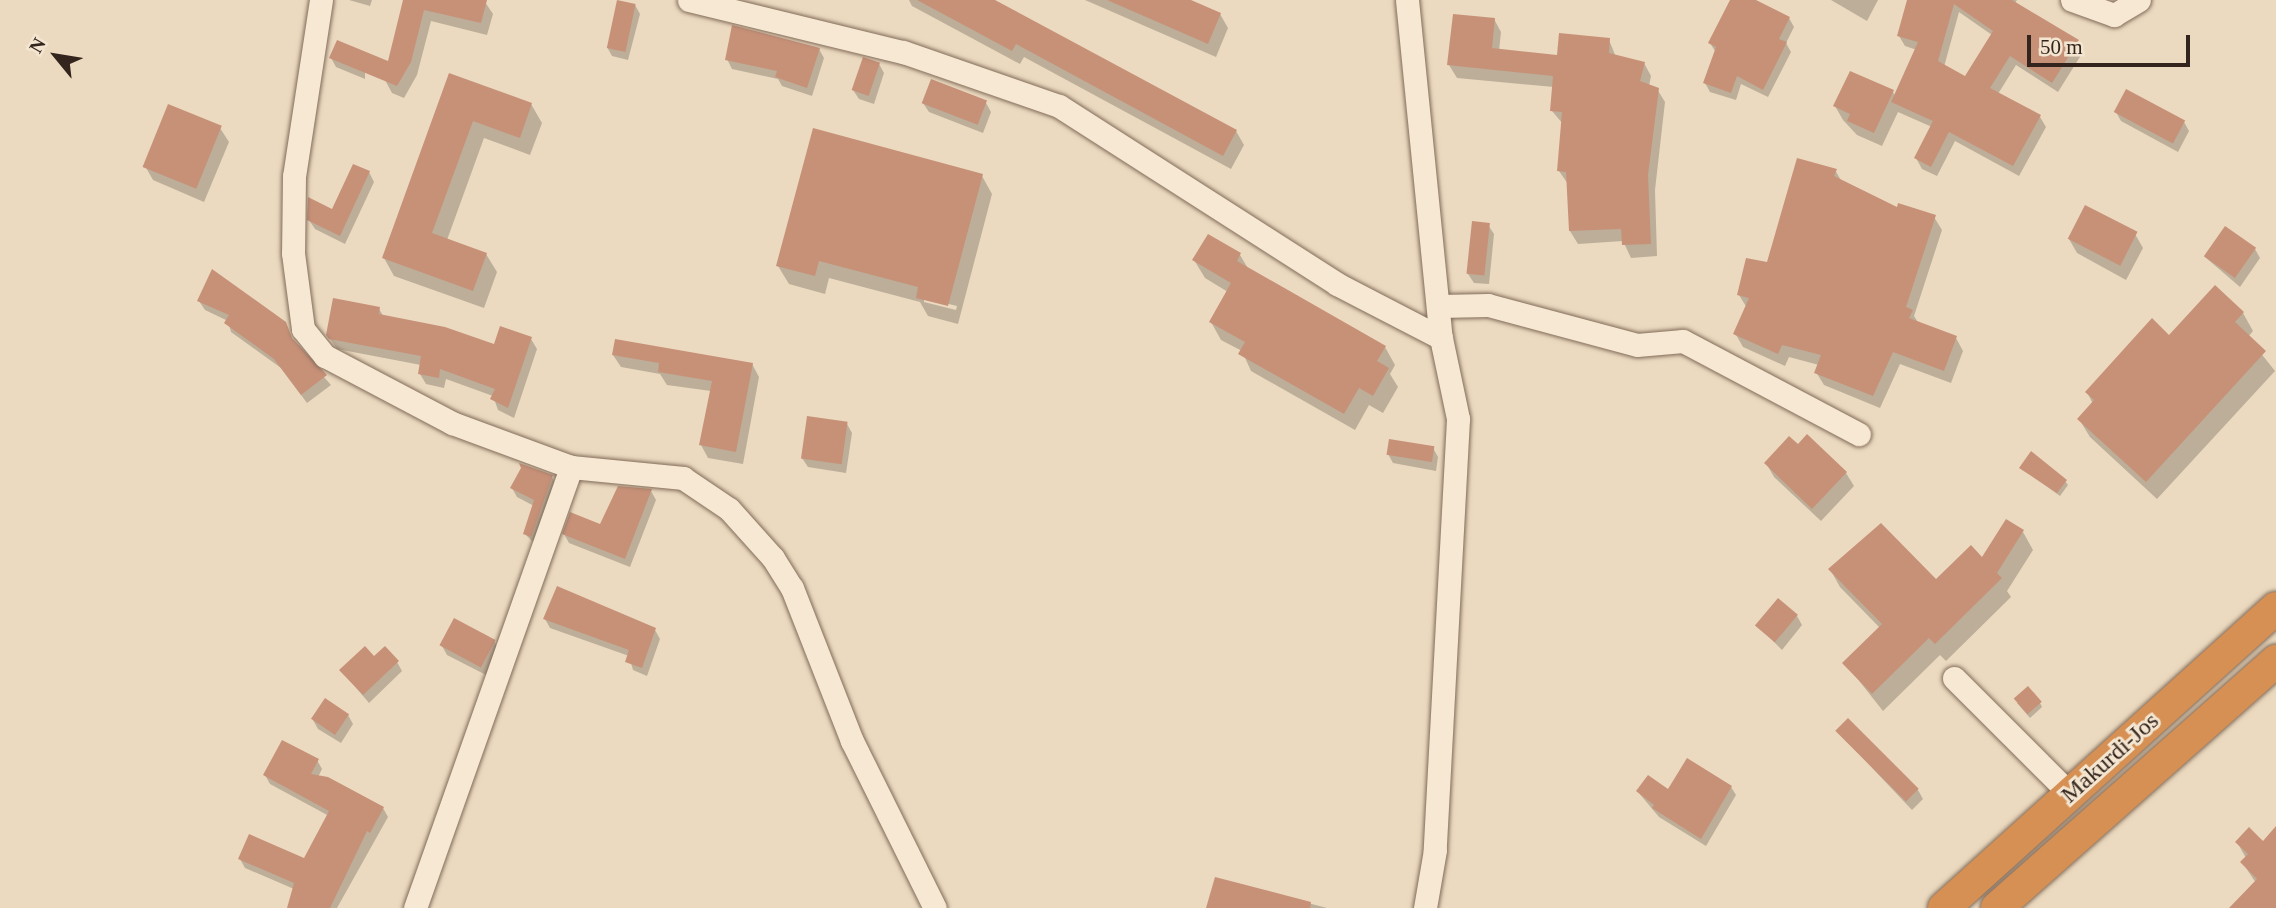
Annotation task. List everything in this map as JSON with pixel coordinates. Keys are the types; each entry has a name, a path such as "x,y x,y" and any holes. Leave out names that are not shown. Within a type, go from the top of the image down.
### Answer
{"highway":[{"name":"Makurdi-Jos","path":"1944,908 2276,608"},
{"name":"Makurdi-Jos","path":"1997,908 2276,661"}],"street":[{"path":"321,0 294,176 293,253 303,329 325,356 416,406 571,467 683,478 729,509 773,558 792,588 852,741 935,908"},
{"path":"689,0 903,52 1059,106 1337,284 1441,338"},
{"path":"1407,0 1441,338 1458,419 1435,850 1425,908"},
{"path":"2072,0 2114,15 2139,0"},
{"path":"1438,306 1488,305 1637,345 1683,341 1858,433"},
{"path":"415,908 571,467"},
{"path":"1954,678 2070,794"}],"building":[{"path":"403,0 487,0 481,23 424,10 411,62 397,86 329,58 337,40 388,61"},
{"path":"617,0 636,4 625,52 607,48"},
{"path":"917,0 995,0 1237,130 1223,156 1016,44 1012,51"},
{"path":"1107,0 1191,0 1221,13 1208,44"},
{"path":"1730,0 1756,0 1790,17 1779,39 1787,42 1763,90 1737,76 1731,93 1703,83 1716,47 1708,43"},
{"path":"1907,0 2012,0 2079,40 2052,83 2010,56 1990,88 2041,115 2013,166 1949,132 1931,167 1914,158 1933,121 1891,102 1918,42 1897,36","holes":["1954,4 1993,31 1965,76 1938,61"]},
{"path":"1453,14 1495,18 1492,48 1557,55 1559,33 1610,38 1609,53 1645,62 1640,81 1659,88 1648,175 1651,244 1622,245 1621,229 1569,231 1566,172 1557,171 1562,112 1550,111 1553,76 1447,65"},
{"path":"732,25 820,48 807,88 775,77 777,71 725,60"},
{"path":"863,57 880,63 869,96 852,90"},
{"path":"1850,71 1894,90 1874,133 1847,121 1850,114 1833,106"},
{"path":"449,73 532,103 520,138 473,121 432,233 487,253 473,291 382,258"},
{"path":"931,79 987,101 978,125 922,103"},
{"path":"2126,89 2185,120 2173,143 2114,112"},
{"path":"168,104 222,126 196,189 143,167"},
{"path":"813,128 983,174 948,306 916,298 918,287 819,261 815,276 776,266"},
{"path":"1797,158 1837,169 1834,176 1897,207 1898,203 1936,215 1906,307 1913,310 1909,318 1957,336 1944,371 1893,352 1873,396 1814,373 1821,355 1782,345 1778,354 1733,334 1749,298 1737,295 1746,258 1767,262"},
{"path":"353,164 370,171 340,236 307,220 308,197 332,209"},
{"path":"2085,205 2138,232 2120,266 2068,239"},
{"path":"1472,221 1490,223 1484,276 1466,274"},
{"path":"2225,226 2256,248 2235,278 2204,256"},
{"path":"1208,234 1241,253 1237,261 1386,346 1377,361 1389,368 1373,396 1359,388 1344,414 1238,354 1245,342 1209,322 1231,283 1192,260"},
{"path":"212,269 286,322 292,338 327,375 301,395 274,359 224,323 229,315 197,301"},
{"path":"2215,285 2244,312 2235,322 2266,351 2146,482 2077,419 2094,400 2085,392 2152,318 2169,335"},
{"path":"333,298 380,307 379,314 445,327 494,344 500,326 532,337 508,408 490,399 495,389 440,369 439,378 418,374 421,356 329,339 326,335"},
{"path":"615,339 753,363 736,452 699,445 712,381 658,372 659,363 612,355"},
{"path":"807,416 848,422 842,464 801,459"},
{"path":"1807,434 1847,472 1812,509 1764,463 1789,436 1798,444"},
{"path":"1389,439 1434,446 1432,462 1386,455"},
{"path":"2031,451 2067,480 2057,493 2019,468"},
{"path":"519,463 553,475 531,537 523,534 534,500 510,488 521,468"},
{"path":"618,486 652,489 625,559 562,534 570,512 600,524"},
{"path":"2006,519 2024,530 1997,573 2002,578 1935,644 1929,638 1872,694 1842,663 1882,624 1828,569 1881,523 1936,579 1971,545 1982,557"},
{"path":"557,586 656,628 642,668 625,662 629,650 543,619"},
{"path":"1778,598 1798,615 1775,642 1755,626"},
{"path":"454,618 495,640 481,667 439,645"},
{"path":"365,646 374,656 385,646 399,661 363,695 339,670"},
{"path":"2028,686 2042,702 2027,714 2014,698"},
{"path":"325,698 349,714 335,735 311,719"},
{"path":"1848,718 1919,789 1906,801 1835,731"},
{"path":"282,740 319,759 311,774 328,777 384,807 370,833 367,831 330,908 287,908 294,883 238,859 249,834 304,858 329,811 263,775"},
{"path":"1687,758 1732,786 1701,839 1652,808 1654,805 1636,791 1648,775 1668,789"},
{"path":"2276,826 2276,908 2229,908 2257,879 2240,862 2248,854 2235,842 2249,827 2263,841"},
{"path":"1215,877 1311,902 1310,908 1206,908"}]}
